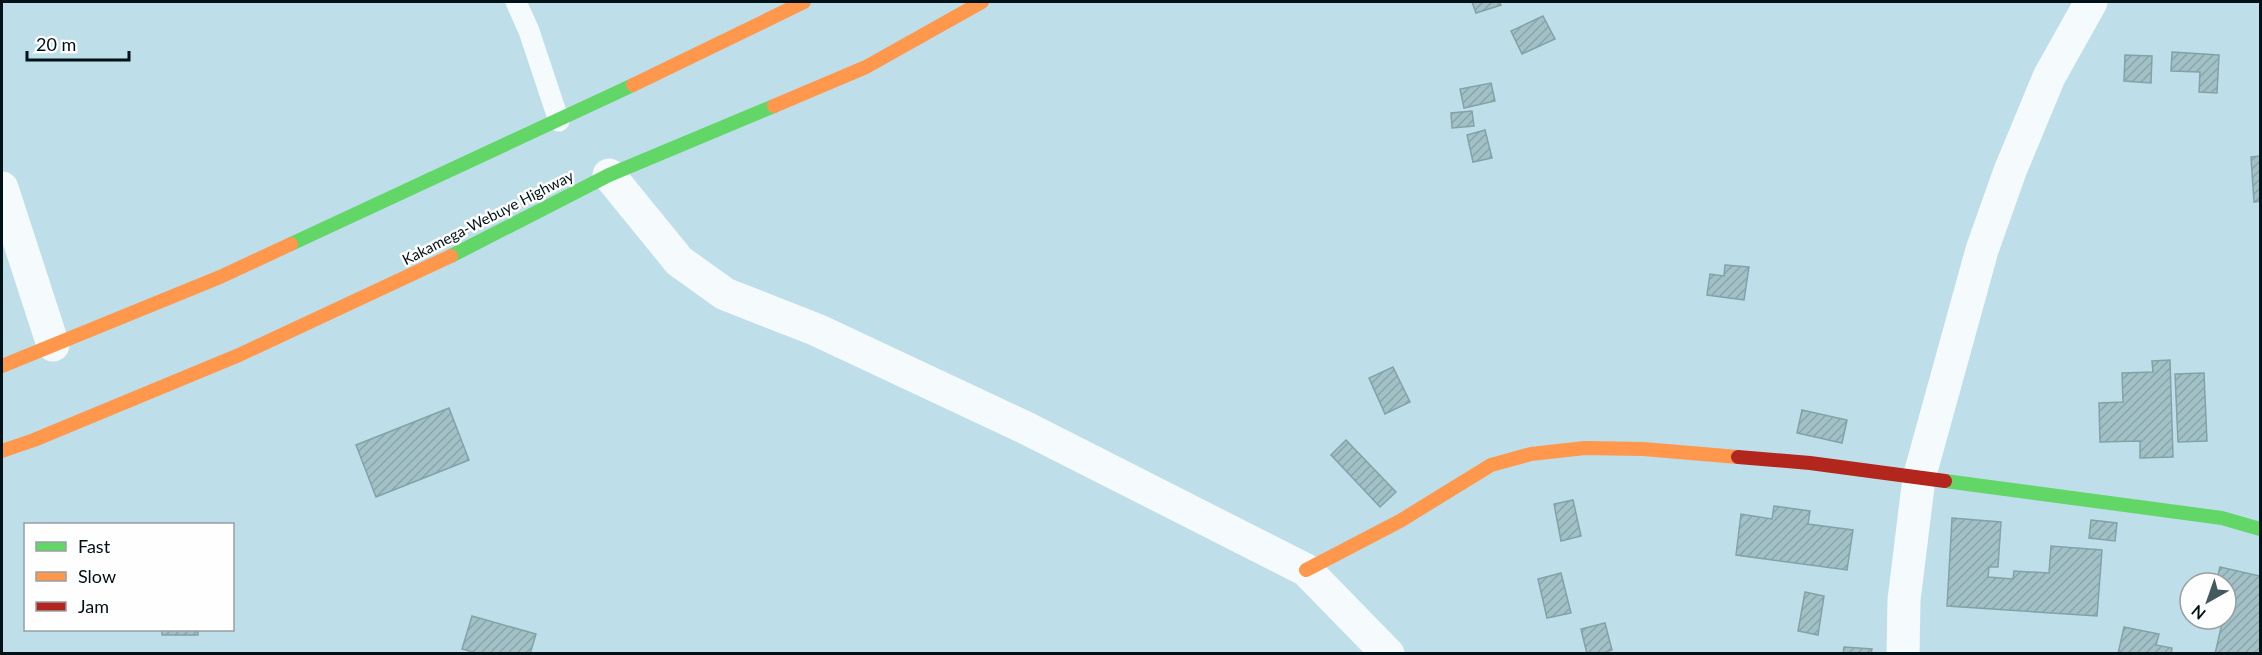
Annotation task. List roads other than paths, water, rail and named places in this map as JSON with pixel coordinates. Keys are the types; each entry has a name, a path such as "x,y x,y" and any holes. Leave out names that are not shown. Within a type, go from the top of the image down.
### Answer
{"main road":[{"path":"2,366 220,277 559,121 804,2"},
{"name":"Kakamega-Webuye Highway","path":"2,451 34,440 239,355 435,264 609,175 866,68 982,2"},
{"path":"1306,570 1400,521 1491,465 1531,454 1585,448 1643,449 1810,464 2222,518 2260,530"}],"street":[{"path":"1903,654 1904,600 1919,478 1982,250 2049,77 2091,2"},
{"path":"609,175 679,261 725,294 817,330 1026,428 1306,570 1388,654"},
{"path":"2,188 53,345"}],"lane":[{"path":"516,2 529,31 559,121"}]}
